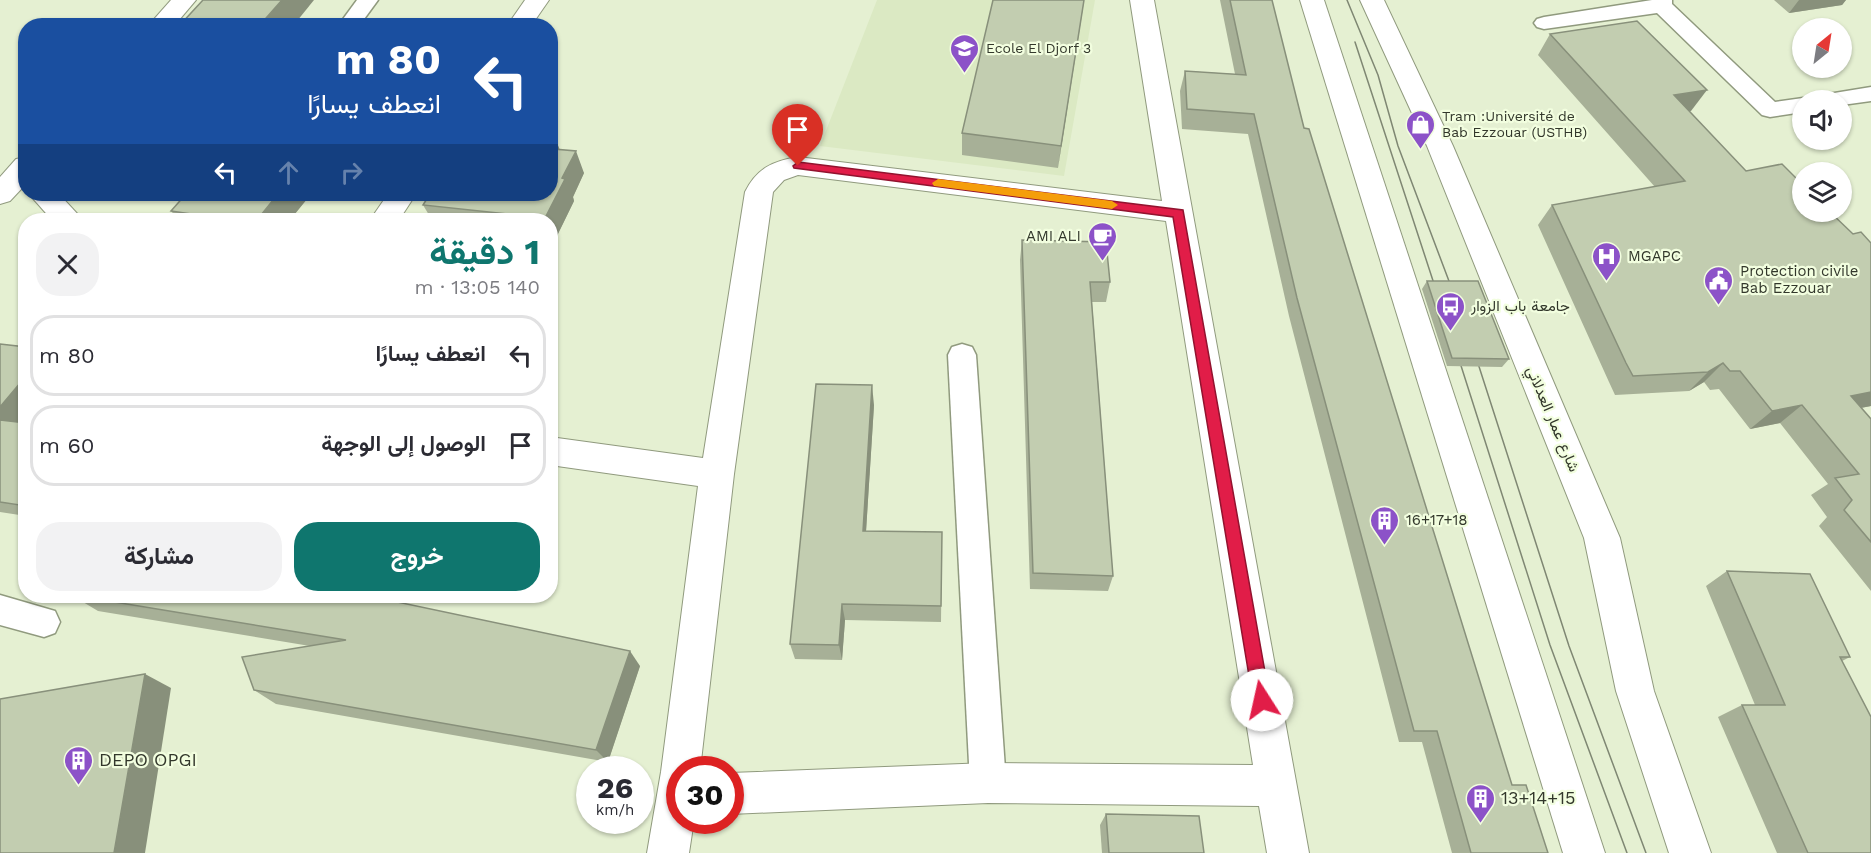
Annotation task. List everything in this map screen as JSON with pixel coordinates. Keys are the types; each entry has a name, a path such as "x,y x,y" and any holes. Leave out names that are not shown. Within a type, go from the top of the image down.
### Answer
{"street":[{"path":"167,18 184,0"},
{"path":"525,18 537,0"},
{"path":"1142,0 1288,853"},
{"path":"1312,0 1584,853"},
{"name":"شارع عمار العدلاني","path":"1372,0 1440,146 1602,538 1635,691 1690,853"},
{"path":"682,756 717,474 759,192 771,174 798,166 1179,213"},
{"path":"0,194 18,169"},
{"path":"50,201 62,213"},
{"path":"558,452 717,474"},
{"path":"744,793 988,783 1277,786"},
{"path":"668,853 671,834"}],"lane":[{"path":"354,18 368,0"},
{"path":"1544,23 1662,3 1770,110 1792,107"},
{"path":"1852,97 1871,94"},
{"path":"962,355 988,783"},
{"path":"0,610 44,622"}],"shaded area":[{"name":"Ecole El Djorf 3","path":"877,0 1095,0 1064,176 820,146"}],"building":[{"path":"203,0 282,0 266,18 186,18"},
{"path":"993,0 1084,0 1061,146 962,133"},
{"path":"1230,0 1272,0 1304,128 1309,129 1512,785 1526,785 1548,853 1471,853 1437,731 1414,731 1297,298 1254,114 1187,109 1185,71 1246,75"},
{"path":"1637,21 1707,90 1674,95 1746,171 1782,164 1792,174 1792,222 1840,222 1853,234 1861,232 1871,243 1871,392 1851,396 1871,419 1871,542 1844,510 1852,500 1835,478 1859,474 1802,405 1772,411 1740,371 1730,371 1723,363 1708,372 1633,376 1552,205 1685,181 1550,34"},
{"path":"558,149 576,151 562,178 565,179 558,193"},
{"path":"180,201 272,201 263,213 171,211"},
{"path":"426,201 554,201 548,213 498,213 423,205"},
{"path":"1022,240 1106,242 1110,282 1090,282 1113,576 1033,573"},
{"path":"1427,281 1478,281 1509,359 1452,358"},
{"path":"0,344 18,346 18,386 0,407"},
{"path":"816,384 872,385 863,531 942,532 941,606 842,604 839,645 790,644"},
{"path":"0,420 18,422 18,505 0,502"},
{"path":"1727,571 1810,574 1850,657 1840,657 1871,717 1871,853 1808,853 1742,705 1785,705"},
{"path":"121,603 402,603 630,651 596,750 254,690 242,657 346,640"},
{"name":"DEPO OPGI","path":"145,674 114,853 0,853 0,699"},
{"path":"1106,814 1199,816 1204,853 1109,853"}],"tram line":[{"path":"1347,0 1378,75 1398,146 1455,297"},
{"path":"1355,42 1438,296"},
{"path":"1456,350 1550,645 1627,853"},
{"path":"1474,351 1569,646 1646,853"}],"slow traffic":[{"path":"938,183 1112,205"}],"place":[{"name":"Ecole El Djorf 3","path":"965,74"},
{"name":"Tram :Université de Bab Ezzouar (USTHB)","path":"1421,150"},
{"name":"AMI ALI","path":"1102,262"},
{"name":"MGAPC","path":"1607,282"},
{"name":"Protection civile Bab Ezzouar","path":"1719,306"},
{"name":"جامعة باب الزوار","path":"1450,332"},
{"name":"16+17+18","path":"1385,546"},
{"name":"DEPO OPGI","path":"78,786"},
{"name":"13+14+15","path":"1480,824"}],"route":[{"path":"798,166 1179,213 1262,700"}]}
